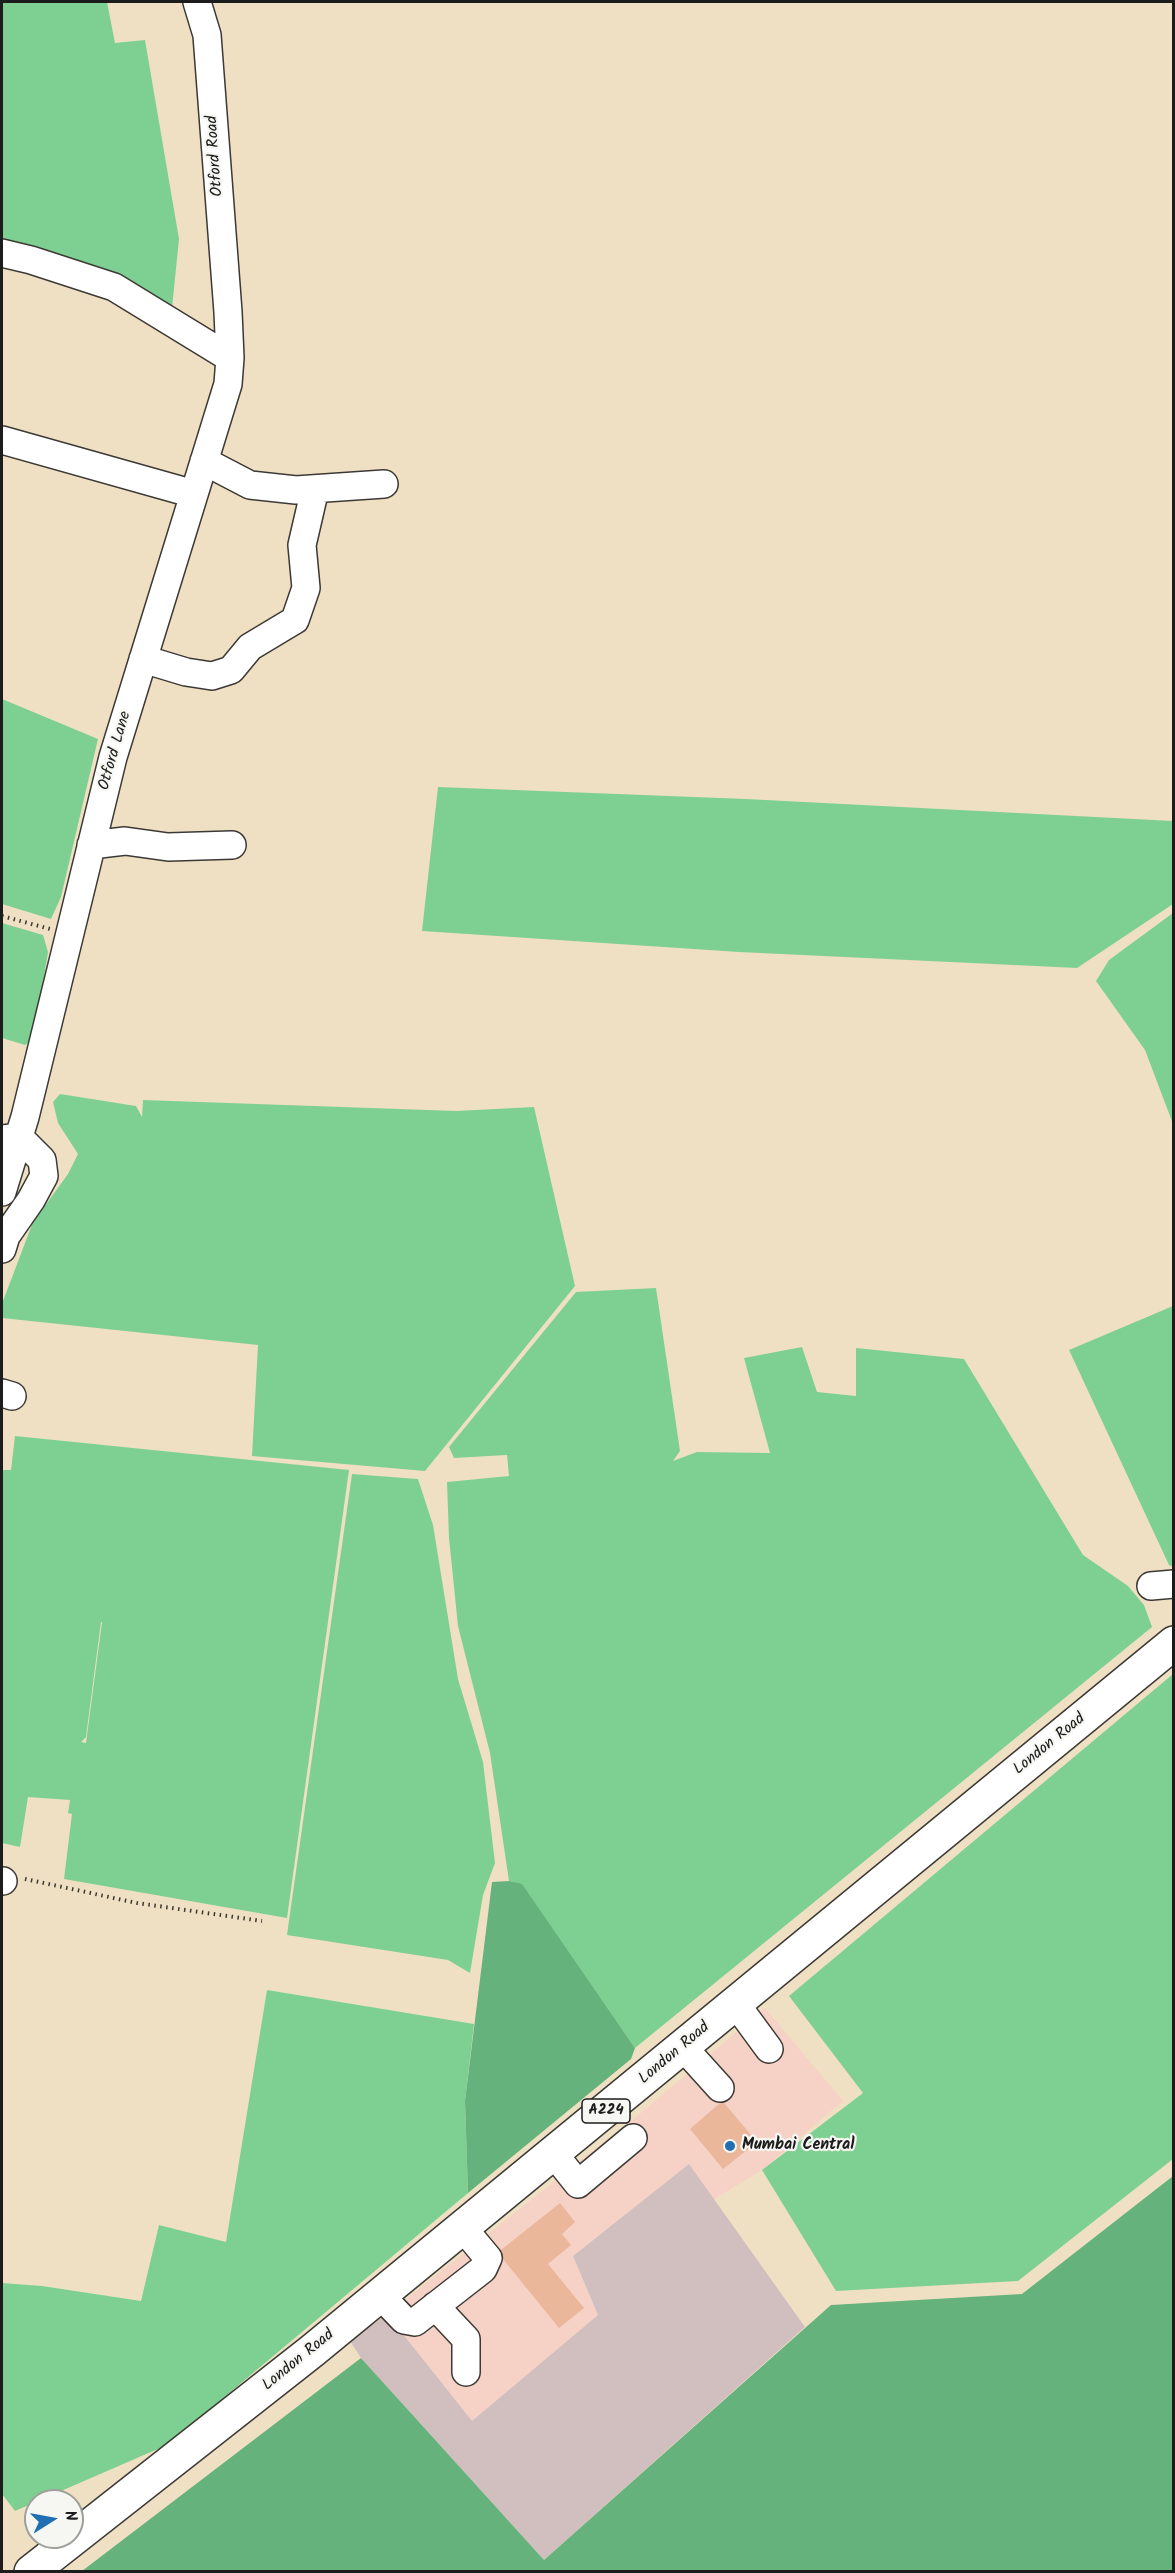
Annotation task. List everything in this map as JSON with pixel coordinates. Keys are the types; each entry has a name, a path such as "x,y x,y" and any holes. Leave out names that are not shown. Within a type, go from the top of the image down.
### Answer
{"main road":[{"name":"London Road","path":"31,2571 133,2494 554,2154 1173,1642"}],"street":[{"name":"Otford Road","path":"197,2 207,35 228,312"},
{"path":"2,253 114,287 230,358"},
{"name":"Otford Lane","path":"2,1192 10,1138 69,934 113,756 228,384 230,358 228,312"},
{"path":"2,440 194,494"},
{"path":"204,461 250,485 296,490 384,484"},
{"path":"143,659 186,672 212,676 231,670 250,646 295,620 306,588 302,545 315,489"},
{"path":"91,845 125,841 168,847 232,845"},
{"path":"2,1249 6,1236 31,1200 44,1176 42,1160 10,1138"},
{"path":"736,2004 769,2049"},
{"path":"683,2047 720,2088"},
{"path":"554,2154 578,2184 633,2138"},
{"path":"380,2295 409,2322 415,2322 483,2270 488,2258 463,2228"},
{"path":"435,2306 466,2339 466,2372"}],"path":[{"path":"2,916 69,934"},
{"path":"2,1881 24,1879 137,1903 262,1921"}],"shaded area":[{"path":"765,2008 843,2101 762,2170 713,2200 689,2164 573,2256 598,2315 472,2422 387,2314 637,2116"},
{"path":"689,2164 805,2327 544,2560 361,2358 350,2341 387,2314 472,2421 598,2315 573,2256"}],"green space":[{"path":"2,2 107,2 115,43 145,40 179,239 172,308 164,311 94,266 2,242"},
{"path":"2,699 98,739 61,897 51,919 2,904"},
{"path":"438,787 746,799 1173,821 1173,904 1077,968 739,952 422,931"},
{"path":"1173,913 1173,1124 1145,1050 1096,981 1109,960"},
{"path":"2,923 43,935 48,952 34,1039 25,1045 2,1038"},
{"path":"60,1094 136,1106 142,1117 143,1100 456,1111 534,1107 575,1286 425,1471 252,1456 258,1345 2,1318 3,1301 33,1222 68,1174 78,1154 58,1123 53,1102"},
{"path":"656,1288 680,1451 673,1461 697,1452 770,1453 744,1358 802,1347 817,1392 856,1396 856,1348 964,1359 1083,1555 1128,1586 1144,1605 1152,1627 635,2048 522,1885 509,1881 490,1753 458,1626 449,1538 447,1482 509,1476 507,1455 454,1458 449,1447 576,1292"},
{"path":"1173,1306 1173,1567 1169,1565 1069,1350"},
{"path":"15,1436 349,1470 287,1918 64,1879 72,1814 68,1813 70,1800 28,1797 20,1847 2,1843 2,1470 11,1470","holes":["102,1622 86,1743 81,1742 86,1737"]},
{"path":"352,1474 418,1479 433,1525 458,1679 483,1762 495,1863 483,1895 470,1973 448,1960 287,1935"},
{"path":"1173,1674 1173,2159 1018,2281 836,2291 762,2170 863,2093 789,1996"},
{"path":"509,1881 522,1884 635,2048 631,2059 468,2193 465,2101 492,1882"},
{"path":"267,1990 474,2024 465,2101 468,2193 167,2445 66,2489 24,2489 24,2507 15,2511 2,2494 2,2283 42,2286 141,2301 159,2225 226,2242"},
{"path":"1173,2176 1173,2571 82,2571 361,2358 544,2560 831,2305 1022,2294"}],"building":[{"path":"720,2103 724,2103 757,2142 723,2169 690,2129"},
{"path":"560,2203 575,2222 562,2234 571,2245 548,2264 584,2308 559,2328 503,2259 501,2250"}],"place":[{"name":"Mumbai Central","path":"730,2146"}]}
